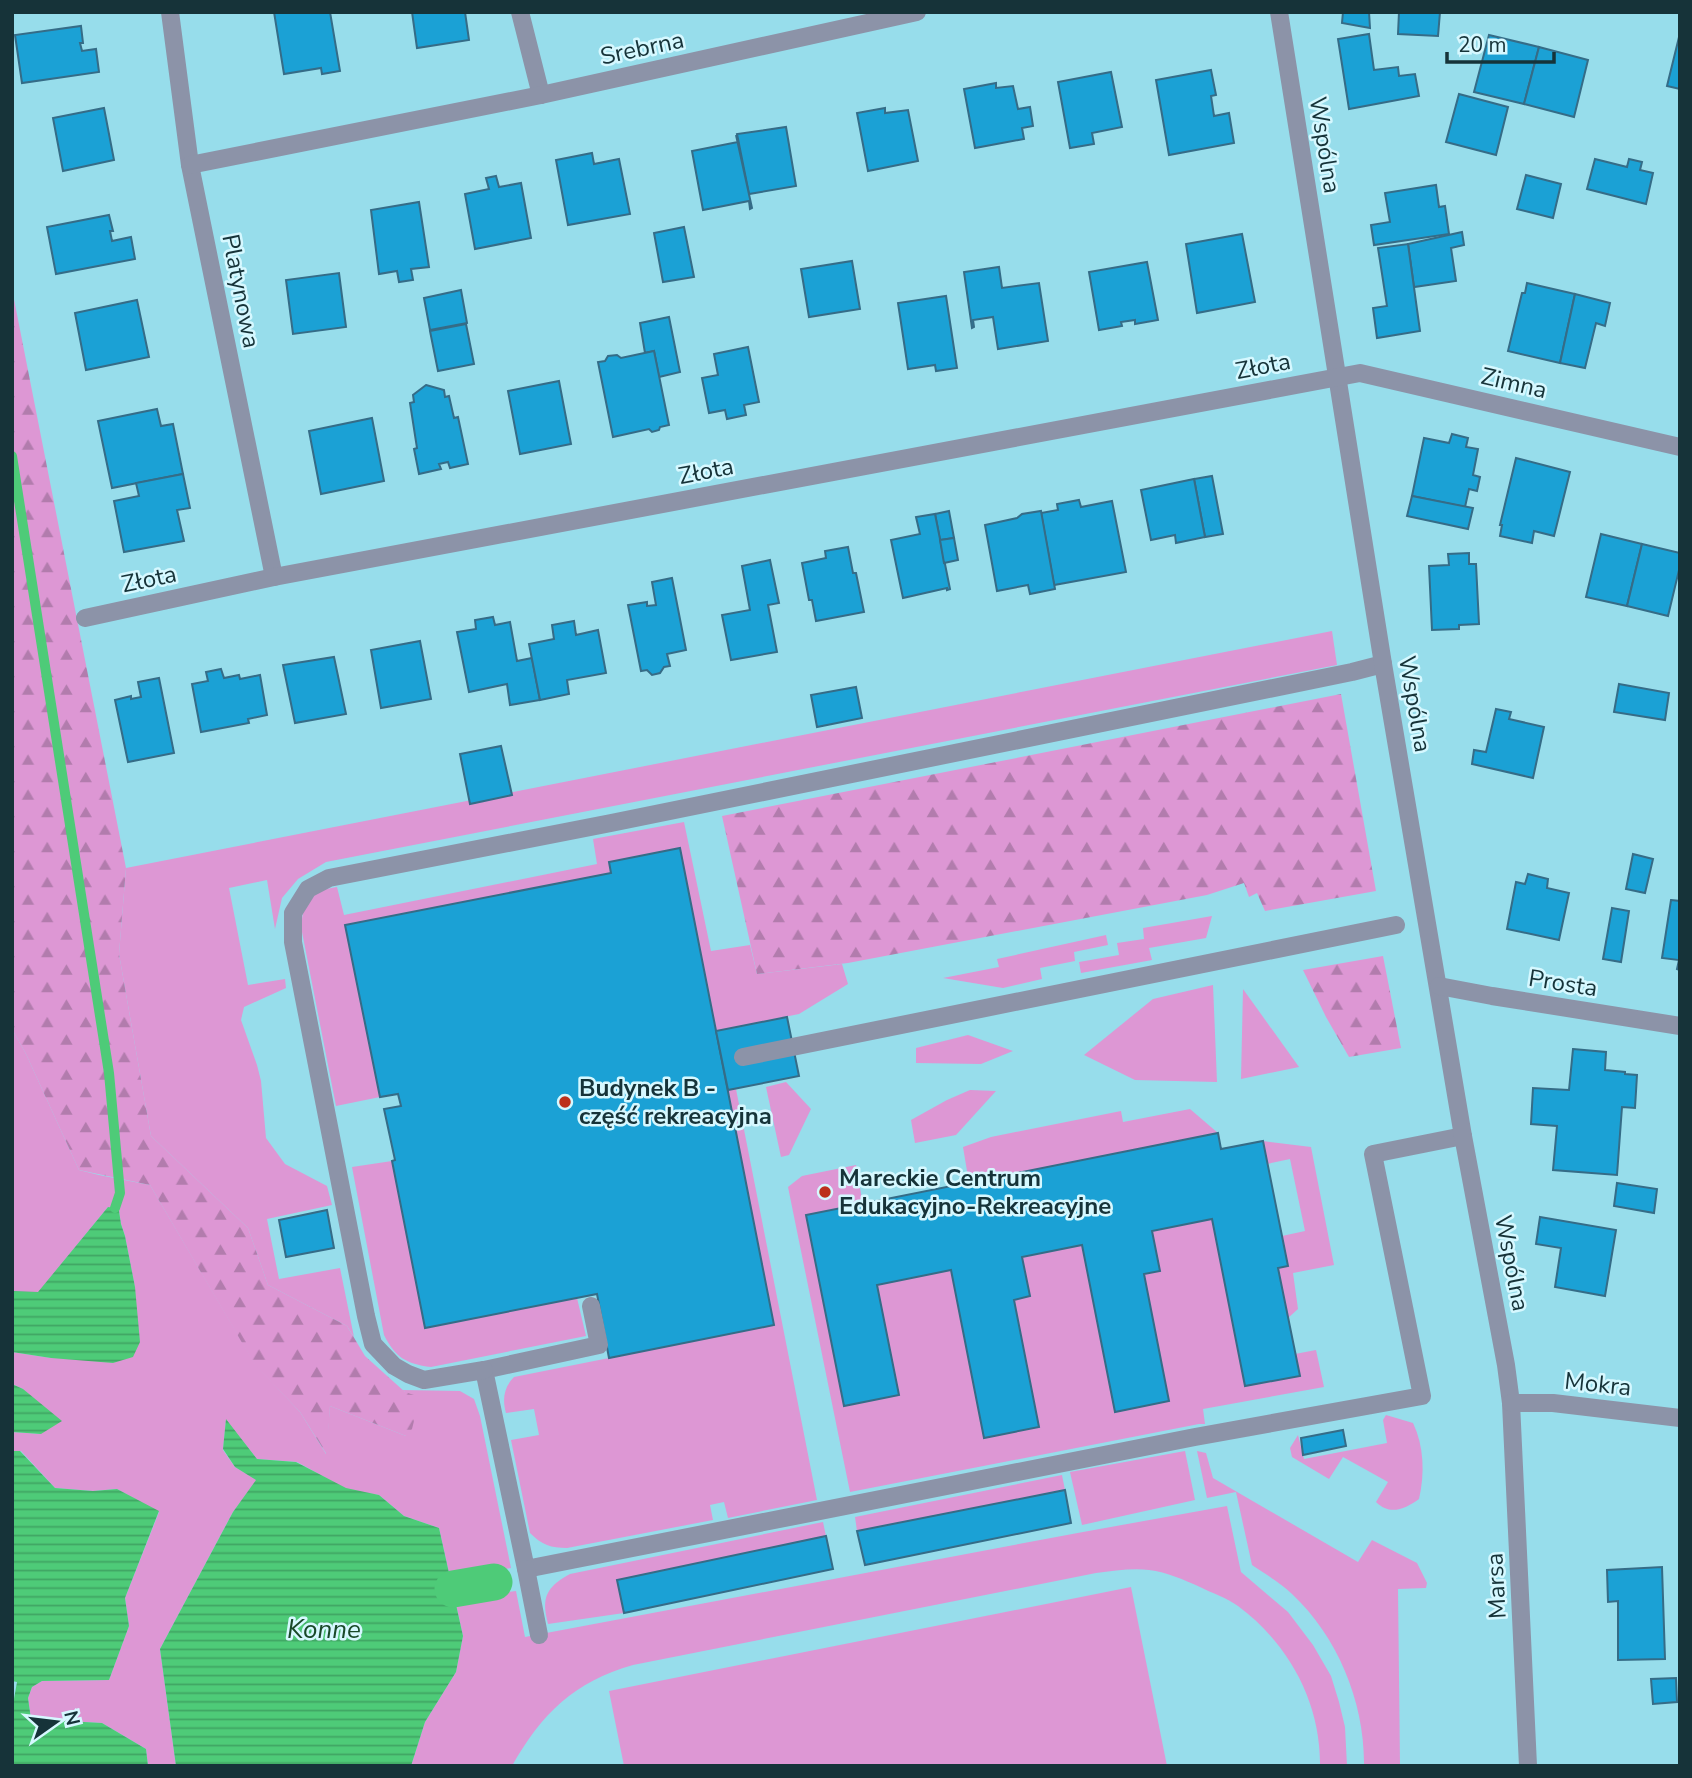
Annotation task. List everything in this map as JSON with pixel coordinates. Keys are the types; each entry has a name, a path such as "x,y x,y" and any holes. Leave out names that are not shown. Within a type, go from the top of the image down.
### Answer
{"street":[{"name":"Platynowa","path":"170,12 190,165 274,577"},
{"path":"520,12 541,95"},
{"name":"Srebrna","path":"190,165 541,95 917,12"},
{"name":"Wspólna","path":"1279,12 1383,664 1511,1403"},
{"name":"Zimna","path":"1336,377 1360,373 1680,447"},
{"name":"Złota","path":"85,618 274,577 1336,377"},
{"path":"591,1306 599,1345 484,1370 424,1380 394,1366 373,1343 293,942 293,914 308,890 329,878 611,823 1383,664"},
{"path":"743,1057 1396,925"},
{"name":"Prosta","path":"1438,986 1680,1026"},
{"path":"526,1569 1127,1450 1422,1396 1373,1154 1463,1136"},
{"path":"484,1370 539,1635"},
{"name":"Mokra","path":"1511,1403 1553,1403 1680,1418"},
{"name":"Marsa","path":"1511,1403 1528,1766"}],"green space":[{"path":"12,289 126,868 119,954 151,1136 248,1228 268,1285 347,1326 365,1356 405,1392 420,1397 412,1429 406,1436 330,1406 327,1455 300,1412 255,1365 150,1185 79,1170 12,1029"},
{"path":"1332,631 1337,665 326,862 298,879 282,898 275,929 267,880 229,888 248,985 285,979 286,988 244,1007 241,1020 261,1081 266,1138 285,1164 327,1186 332,1205 267,1219 279,1279 340,1268 354,1337 347,1326 268,1285 248,1228 151,1136 119,954 126,868"},
{"path":"1341,694 1376,891 1265,911 1257,893 1249,897 1244,883 1207,895 848,963 757,974 722,816"},
{"path":"684,822 711,951 750,945 757,974 842,964 848,984 799,1014 716,1031 609,862 611,873 346,925 380,1097 336,1106 302,932 304,909 314,894 337,887 344,915 597,864 593,839"},
{"path":"1212,916 1206,938 1149,948 1152,960 1081,973 1079,962 1119,955 1117,943 1144,939 1143,928"},
{"path":"1106,935 1108,945 1074,952 1075,961 1040,968 1042,979 1003,988 943,978 999,967 997,959"},
{"path":"1383,956 1401,1048 1349,1057 1303,970"},
{"path":"1213,985 1217,1082 1135,1080 1084,1055 1153,999"},
{"path":"1243,989 1299,1067 1241,1079"},
{"path":"12,1029 79,1170 150,1185 255,1364 300,1412 326,1454 330,1406 406,1436 405,1392 402,1390 460,1391 474,1399 480,1416 511,1568 496,1570 501,1593 516,1591 525,1637 1227,1506 1241,1572 1288,1612 1313,1645 1331,1676 1345,1727 1347,1766 1320,1766 1315,1719 1308,1697 1286,1656 1256,1621 1234,1603 1188,1582 1162,1573 1136,1569 1096,1573 633,1665 593,1680 562,1702 535,1730 512,1766 411,1766 425,1722 456,1672 463,1636 439,1528 404,1516 379,1495 346,1489 297,1462 257,1459 226,1420 223,1450 235,1467 257,1480 233,1512 160,1649 176,1766 148,1766 146,1749 102,1723 31,1719 28,1698 32,1687 42,1681 109,1680 129,1626 125,1598 159,1512 117,1489 93,1491 55,1488 21,1451 12,1451 12,1432 41,1434 23,1389 12,1384 12,1352 51,1358 135,1288 119,1211 108,1207 38,1293 12,1291"},
{"path":"968,1035 1013,1051 981,1064 916,1063 916,1048"},
{"path":"786,1082 811,1109 789,1155 781,1157 766,1087"},
{"path":"736,1089 817,1500 728,1518 724,1502 710,1505 713,1520 567,1548 547,1545 530,1533 511,1440 539,1435 534,1409 506,1413 505,1394 514,1377 774,1325 728,1090"},
{"path":"970,1090 996,1091 956,1135 915,1143 911,1120"},
{"path":"1190,1109 1218,1133 969,1183 963,1147 991,1137 1121,1111 1123,1122"},
{"path":"1263,1141 1311,1147 1334,1265 1293,1273 1298,1309 1288,1318 1278,1268 1288,1266 1282,1236 1305,1231 1290,1159 1267,1164"},
{"path":"392,1161 425,1328 577,1298 586,1336 431,1367 415,1364 397,1354 384,1335 352,1167"},
{"path":"856,1165 877,1285 951,1270 1039,1427 1014,1300 1030,1296 1022,1257 1082,1245 1116,1412 1169,1401 1144,1274 1160,1270 1152,1231 1212,1219 1295,1354 1316,1350 1324,1387 1203,1409 1205,1424 850,1492 788,1187 802,1176"},
{"path":"1386,1415 1413,1423 1419,1441 1423,1470 1421,1490 1419,1499 1408,1506 1392,1510 1381,1506 1376,1502 1388,1482 1343,1457 1329,1479 1292,1457 1290,1448 1298,1435 1304,1459 1387,1443 1383,1420"},
{"path":"1185,1451 1195,1500 1082,1525 1070,1472"},
{"path":"1197,1451 1206,1453 1213,1478 1358,1562 1372,1540 1417,1563 1427,1583 1426,1588 1398,1589 1400,1766 1364,1766 1360,1719 1354,1695 1335,1651 1323,1630 1292,1594 1252,1565 1236,1492 1207,1498"},
{"path":"1062,1475 1065,1490 857,1531 855,1517"},
{"path":"823,1522 826,1536 624,1613 548,1624 545,1607 547,1594 555,1584 570,1574"},
{"path":"1131,1587 1167,1766 624,1766 609,1691"}],"water":[{"path":"108,1207 119,1211 135,1287 140,1342 133,1357 113,1363 12,1352 12,1291 38,1292"},
{"path":"12,1384 23,1389 62,1421 41,1434 12,1432"},
{"name":"Konne","path":"226,1419 257,1459 296,1462 346,1488 379,1495 404,1516 439,1528 463,1636 456,1672 425,1722 411,1766 176,1766 160,1649 233,1512 256,1480 235,1467 223,1449"},
{"path":"12,1451 20,1451 55,1488 93,1491 117,1489 159,1511 125,1598 129,1626 109,1680 42,1681 32,1687 28,1698 31,1719 102,1723 146,1749 148,1766 12,1766 12,1715 17,1682 12,1681"}],"building":[{"path":"274,12 330,12 340,71 322,74 321,68 284,74"},
{"path":"412,12 465,12 469,40 417,48"},
{"path":"1343,12 1369,12 1370,28 1342,23"},
{"path":"1399,12 1440,12 1438,36 1398,34"},
{"path":"81,26 82,51 96,49 99,72 22,83 15,35"},
{"path":"1680,33 1680,89 1667,86"},
{"path":"1369,34 1374,70 1398,67 1399,76 1415,74 1419,96 1349,109 1338,39"},
{"path":"1489,35 1539,47 1524,104 1474,92"},
{"path":"1539,47 1588,60 1574,117 1524,104"},
{"path":"1211,70 1216,95 1211,96 1214,116 1229,113 1234,143 1169,155 1156,80"},
{"path":"1111,72 1122,127 1092,133 1094,144 1070,148 1058,82"},
{"path":"996,83 996,88 1013,86 1018,109 1030,107 1033,126 1022,128 1024,139 975,148 964,89"},
{"path":"1459,94 1508,107 1496,155 1446,142"},
{"path":"104,108 114,160 63,171 53,118"},
{"path":"885,108 885,113 908,110 918,161 868,171 857,113"},
{"path":"786,127 796,186 749,194 737,134"},
{"path":"738,142 752,208 750,209 749,201 703,210 692,151"},
{"path":"592,153 594,164 619,159 630,214 568,225 556,160"},
{"path":"1595,159 1627,167 1629,159 1642,162 1640,170 1653,173 1646,204 1587,189"},
{"path":"1526,175 1561,184 1553,218 1517,209"},
{"path":"496,176 499,187 521,183 531,238 475,249 465,194 489,189 486,178"},
{"path":"1436,185 1439,207 1445,206 1449,234 1374,245 1371,225 1390,222 1385,193"},
{"path":"419,202 429,267 411,269 413,280 399,282 397,271 379,274 371,210"},
{"path":"109,215 113,231 110,231 112,241 131,237 135,259 56,274 47,227"},
{"path":"684,227 694,277 663,282 654,233"},
{"path":"1462,232 1464,245 1451,248 1456,281 1414,287 1408,244"},
{"path":"1242,234 1255,302 1197,313 1186,244"},
{"path":"1408,244 1420,331 1377,338 1373,308 1387,306 1378,248"},
{"path":"852,261 860,309 809,317 801,269"},
{"path":"1147,262 1158,320 1135,324 1135,320 1121,322 1122,326 1099,330 1089,272"},
{"path":"999,267 1002,288 1039,283 1048,341 998,349 993,317 973,320 972,328 964,272"},
{"path":"339,273 346,327 293,334 286,280"},
{"path":"1527,283 1575,294 1560,363 1508,351 1522,293 1525,293"},
{"path":"461,290 467,323 430,330 424,298"},
{"path":"1575,294 1610,303 1605,326 1596,323 1585,368 1560,363"},
{"path":"946,296 957,368 936,371 935,365 908,369 898,303"},
{"path":"137,300 149,357 86,370 75,313"},
{"path":"669,317 680,372 659,377 654,351 645,353 640,323"},
{"path":"466,324 474,364 438,371 430,331"},
{"path":"748,347 759,402 744,405 746,415 727,419 725,410 709,413 702,378 718,375 714,354"},
{"path":"654,351 669,425 652,432 649,429 613,437 598,362 605,361 608,356 617,355 621,358"},
{"path":"559,381 571,444 520,454 508,391"},
{"path":"426,385 444,390 445,397 449,396 454,418 458,417 468,464 450,468 448,462 439,464 441,469 419,474 410,403 414,402 413,395"},
{"path":"157,409 161,426 173,424 183,474 112,488 98,421"},
{"path":"372,418 384,481 321,494 309,431"},
{"path":"1452,434 1468,438 1466,447 1478,449 1473,475 1480,477 1477,491 1469,489 1465,507 1412,496 1424,438 1449,443"},
{"path":"1516,458 1570,472 1554,536 1534,531 1532,543 1500,536 1500,525"},
{"path":"183,474 190,508 177,510 184,541 124,552 114,501 139,496 136,483"},
{"path":"1212,476 1223,534 1205,537 1194,479"},
{"path":"1194,479 1205,537 1176,543 1175,535 1151,540 1141,490"},
{"path":"1412,496 1473,508 1468,529 1407,516"},
{"path":"1079,500 1081,507 1112,501 1126,572 1054,585 1041,513 1058,510 1057,504"},
{"path":"949,511 954,538 940,540 935,514"},
{"path":"1041,511 1055,589 1030,594 1028,585 997,591 985,525"},
{"path":"935,514 950,589 903,598 891,540 920,534 916,517"},
{"path":"1601,534 1642,544 1627,606 1586,597"},
{"path":"954,538 958,560 944,563 940,540"},
{"path":"1642,544 1680,553 1680,566 1668,616 1627,606"},
{"path":"848,547 864,612 816,621 802,563 826,558 825,551"},
{"path":"1469,553 1469,564 1476,564 1479,624 1459,625 1459,629 1432,630 1429,566 1449,565 1448,554"},
{"path":"770,560 779,603 768,605 777,652 731,660 722,615 750,610 742,566"},
{"path":"672,578 686,650 667,654 670,666 652,675 647,670 641,671 628,605 647,602 647,606 656,605 652,582"},
{"path":"493,617 495,625 510,622 517,661 532,658 540,700 510,705 507,684 469,692 457,632 476,629 475,620"},
{"path":"574,621 576,635 598,630 606,673 567,680 569,694 540,700 529,644 554,639 552,625"},
{"path":"420,641 431,699 381,708 371,650"},
{"path":"334,657 346,714 295,723 283,665"},
{"path":"221,669 224,678 239,675 240,679 260,675 267,715 248,719 249,723 201,732 192,684 208,681 206,672"},
{"path":"159,678 174,753 128,762 115,700 131,696 131,699 141,697 138,682"},
{"path":"1619,684 1669,693 1665,720 1614,712"},
{"path":"856,687 862,718 817,727 811,695"},
{"path":"1496,709 1511,712 1509,719 1544,727 1533,778 1472,764 1474,750 1486,752"},
{"path":"501,746 512,795 470,804 460,754"},
{"name":"Budynek B - część rekreacyjna","path":"680,848 774,1325 609,1358 597,1294 425,1328 384,1109 401,1106 398,1094 380,1097 345,925 611,873 609,862"},
{"path":"1633,854 1653,859 1645,893 1626,889"},
{"path":"1528,874 1548,879 1547,888 1569,893 1559,940 1507,929 1516,882 1525,884"},
{"path":"1671,900 1680,901 1680,970 1677,969 1679,960 1662,958"},
{"path":"1612,908 1629,911 1621,962 1603,959"},
{"path":"787,1017 799,1076 728,1090 716,1031"},
{"path":"1573,1049 1606,1052 1605,1070 1637,1075 1635,1108 1622,1107 1617,1175 1553,1170 1557,1126 1531,1124 1533,1088 1569,1090"},
{"path":"1218,1133 1221,1149 1263,1141 1288,1266 1278,1268 1300,1376 1245,1386 1212,1219 1152,1231 1160,1271 1144,1274 1169,1401 1115,1412 1082,1245 1022,1257 1030,1296 1014,1300 1039,1427 984,1438 951,1270 877,1285 899,1395 844,1406 806,1215"},
{"path":"1617,1183 1657,1189 1654,1213 1614,1206"},
{"path":"327,1210 334,1248 286,1257 279,1220"},
{"path":"1540,1217 1616,1230 1605,1296 1555,1287 1561,1248 1536,1244"},
{"path":"1343,1430 1346,1446 1303,1455 1301,1438"},
{"path":"1065,1490 1071,1523 865,1565 857,1531"},
{"path":"826,1536 833,1569 624,1613 617,1580"},
{"path":"1662,1567 1665,1659 1618,1660 1618,1601 1608,1602 1607,1570"},
{"path":"1676,1678 1677,1702 1653,1704 1651,1679"}],"waterway":[{"path":"12,456 109,1073 120,1193 115,1208"},
{"path":"453,1589 494,1582"}],"place":[{"name":"Budynek B - część rekreacyjna","path":"565,1102"},
{"name":"Mareckie Centrum Edukacyjno-Rekreacyjne","path":"825,1192"}]}
